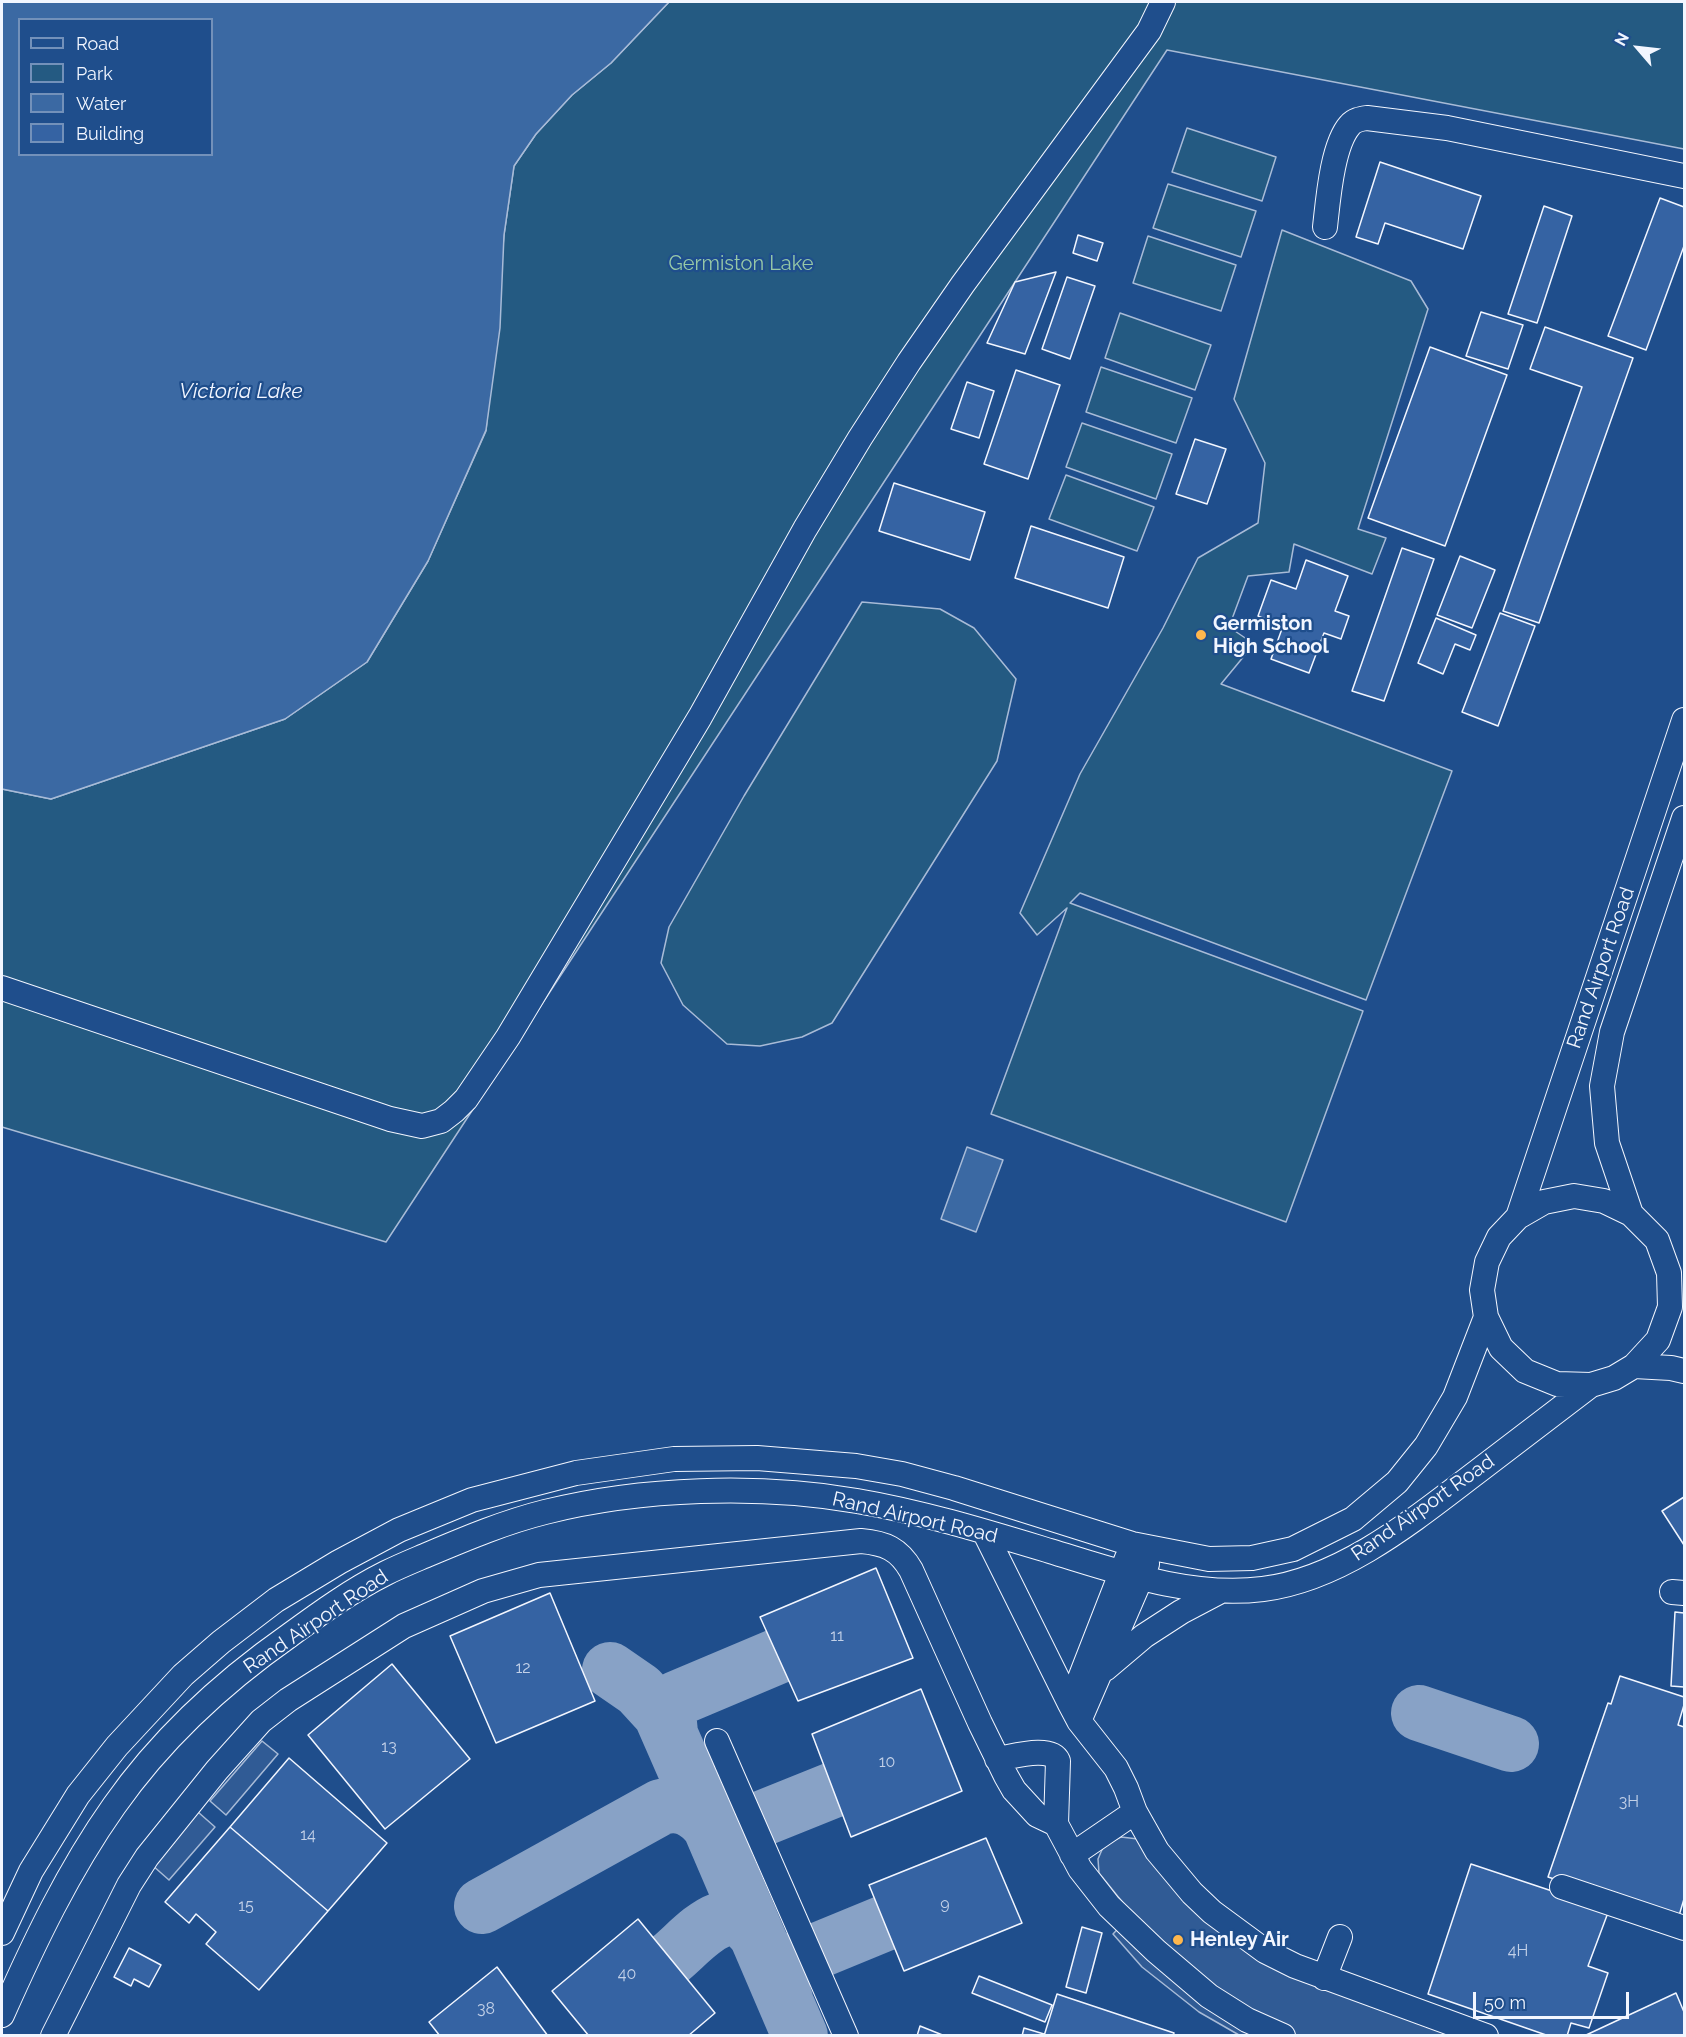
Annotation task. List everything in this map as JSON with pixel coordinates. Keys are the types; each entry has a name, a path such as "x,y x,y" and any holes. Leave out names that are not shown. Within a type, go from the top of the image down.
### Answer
{"street":[{"path":"2,988 390,1119 422,1125 441,1120 454,1111 466,1099 508,1036 700,717 805,529 860,438 963,284 1149,31 1163,2"},
{"path":"1325,227 1331,177 1342,141 1348,126 1355,120 1367,118 1447,128 1684,176"},
{"name":"Rand Airport Road","path":"1518,1217 1684,720"},
{"name":"Rand Airport Road","path":"1632,1214 1607,1143 1602,1086 1612,1032 1684,818"},
{"name":"Rand Airport Road","path":"1574,1197 1604,1201 1632,1214 1657,1240 1669,1273 1670,1307 1658,1340 1634,1366 1614,1378 1591,1385 1557,1384 1525,1371 1501,1348 1486,1317 1482,1290 1487,1263 1499,1237 1518,1217 1544,1202 1574,1197"},
{"path":"1657,1240 1684,1277"},
{"name":"Rand Airport Road","path":"2,1933 31,1871 78,1795 117,1746 183,1675 221,1642 285,1594 399,1530 472,1500 576,1473 674,1459 757,1458 856,1466 902,1474 1142,1546 1209,1559 1252,1558 1293,1549 1353,1519 1397,1482 1426,1446 1455,1396 1486,1317"},
{"path":"1634,1366 1678,1370 1684,1348"},
{"name":"Rand Airport Road","path":"2,2015 29,1955 82,1855 148,1762 206,1701 252,1661 315,1617 384,1574 482,1532 546,1512 605,1501 671,1493 764,1490 857,1501 947,1522 1132,1575 1180,1586 1219,1592 1266,1588 1297,1581 1335,1567 1371,1548 1449,1494 1591,1385"},
{"path":"985,1533 1074,1712 1116,1768 1135,1812 1157,1851 1192,1893 1212,1912 1264,1951 1324,1978 1486,2036"},
{"path":"53,2036 129,1885 147,1857 217,1770 261,1721 297,1694 404,1626 443,1607 518,1580 575,1570 861,1540 886,1545 899,1553 911,1570 997,1759 1014,1790 1037,1815 1056,1824"},
{"path":"1102,1672 1142,1546"},
{"path":"1074,1712 1132,1575"},
{"path":"1074,1712 1102,1672 1144,1636 1181,1612 1219,1592"},
{"path":"717,1741 846,2036"},
{"path":"997,1759 1039,1753 1056,1756 1058,1761 1056,1824 1080,1869 1109,1906 1155,1951 1209,1996 1247,2020 1283,2036"},
{"path":"1072,1855 1135,1812"},
{"path":"1562,1887 1684,1928"},
{"path":"1324,1978 1340,1937"}],"green space":[{"name":"Germiston Lake","path":"669,2 1684,2 1684,149 1167,50 386,1242 2,1127 2,789 51,799 285,719 367,662 428,561 486,431 504,235 514,166 536,134 572,95 611,63"},
{"path":"1187,128 1276,157 1262,201 1172,172"},
{"path":"1168,184 1256,211 1241,257 1153,228"},
{"path":"1282,230 1411,281 1428,309 1358,529 1386,538 1372,574 1294,544 1289,572 1248,576 1229,627 1254,644 1221,684 1452,771 1366,1000 1080,893 1070,903 1363,1011 1286,1222 991,1114 1067,908 1037,935 1020,913 1080,774 1163,628 1198,558 1258,523 1265,463 1234,399"},
{"path":"1148,236 1236,265 1221,311 1133,283"},
{"path":"1120,313 1211,345 1195,390 1105,358"},
{"path":"1101,367 1192,398 1176,443 1086,412"},
{"path":"1082,423 1172,454 1156,499 1066,467"},
{"path":"1066,475 1154,507 1137,551 1049,519"},
{"path":"862,602 940,609 974,628 1016,679 997,761 832,1023 802,1037 760,1046 727,1044 683,1005 661,963 669,927 744,796"}],"shaded area":[{"path":"262,1741 278,1754 226,1815 210,1801"},
{"path":"198,1812 215,1827 169,1880 152,1865"},
{"name":"Henley Air","path":"1121,1837 1138,1839 1193,1905 1468,2035 1239,2035 1199,2012 1142,1967 1113,1934 1132,1914 1099,1873 1098,1859 1104,1845"}],"water":[{"name":"Victoria Lake","path":"2,2 669,2 611,63 572,95 536,134 514,166 504,235 500,328 486,430 428,561 367,662 285,719 51,799 2,789"},
{"path":"967,1147 1003,1160 976,1232 941,1219"}],"building":[{"path":"1380,162 1481,196 1463,249 1385,223 1378,244 1356,237"},
{"path":"1660,198 1684,207 1684,246 1646,350 1608,336"},
{"path":"1544,206 1572,216 1537,323 1508,314"},
{"path":"1078,235 1103,243 1097,261 1073,253"},
{"path":"1056,272 1025,354 987,343 1015,282"},
{"path":"1067,277 1095,286 1070,359 1042,349"},
{"path":"1481,312 1523,325 1508,369 1466,356"},
{"path":"1545,327 1633,358 1539,623 1503,611 1582,387 1530,369"},
{"path":"1430,347 1507,375 1445,546 1368,518"},
{"path":"1016,370 1060,385 1028,479 984,464"},
{"path":"967,382 994,391 979,438 951,429"},
{"path":"1195,439 1226,449 1207,504 1176,494"},
{"path":"894,483 985,512 970,560 879,531"},
{"path":"1031,526 1124,557 1108,608 1015,578"},
{"path":"1402,548 1434,559 1384,701 1352,691"},
{"path":"1460,556 1495,570 1472,628 1437,615"},
{"path":"1306,560 1348,576 1335,611 1349,616 1341,639 1324,633 1309,673 1271,659 1283,626 1258,616 1271,580 1296,589"},
{"path":"1500,613 1535,626 1498,726 1462,712"},
{"path":"1436,618 1476,635 1470,650 1455,644 1443,674 1418,663"},
{"path":"1684,1497 1684,1545 1662,1511"},
{"path":"876,1568 913,1658 798,1701 760,1617"},
{"path":"550,1593 595,1701 496,1743 450,1636"},
{"path":"1675,1612 1684,1613 1684,1687 1671,1686"},
{"path":"392,1664 470,1759 385,1829 308,1735"},
{"path":"1620,1676 1684,1697 1678,1725 1684,1727 1684,1899 1678,1919 1548,1877 1608,1703 1611,1704"},
{"path":"921,1689 962,1791 851,1837 812,1734"},
{"path":"289,1758 387,1843 328,1911 230,1827"},
{"path":"230,1827 328,1911 259,1990 206,1944 216,1932 196,1914 189,1923 165,1902"},
{"path":"986,1838 1022,1923 904,1971 869,1885"},
{"path":"1471,1864 1609,1910 1588,1966 1608,1973 1589,2028 1571,2023 1567,2036 1549,2036 1428,1994"},
{"path":"638,1919 715,2013 688,2036 589,2036 552,1991"},
{"path":"1082,1927 1102,1933 1086,1993 1066,1987"},
{"path":"129,1948 161,1965 149,1987 134,1979 131,1986 114,1977"},
{"path":"497,1967 548,2036 440,2036 429,2022"},
{"path":"979,1976 1052,2005 1045,2022 972,1993"},
{"path":"1676,1993 1684,2012 1684,2036 1584,2036"},
{"path":"1057,1994 1174,2033 1173,2036 1044,2036"},
{"path":"920,2026 945,2036 917,2036"},
{"path":"1024,2028 1044,2034 1044,2036 1022,2036"}],"taxiway":[{"path":"670,1733 668,1713 676,1699 778,1656"},
{"path":"610,1670 639,1690 661,1714 710,1826"},
{"path":"1419,1713 1511,1744"},
{"path":"725,1860 726,1843 736,1829 833,1790"},
{"path":"482,1906 661,1807 675,1805 688,1808 700,1815 710,1826 800,2036"},
{"path":"671,1958 702,1931 724,1919 735,1919 746,1924 757,1936"},
{"path":"785,1999 782,1988 784,1978 788,1968 795,1960 885,1923"}],"place":[{"name":"Germiston High School","path":"1201,635"},
{"name":"Henley Air","path":"1178,1940"}]}
